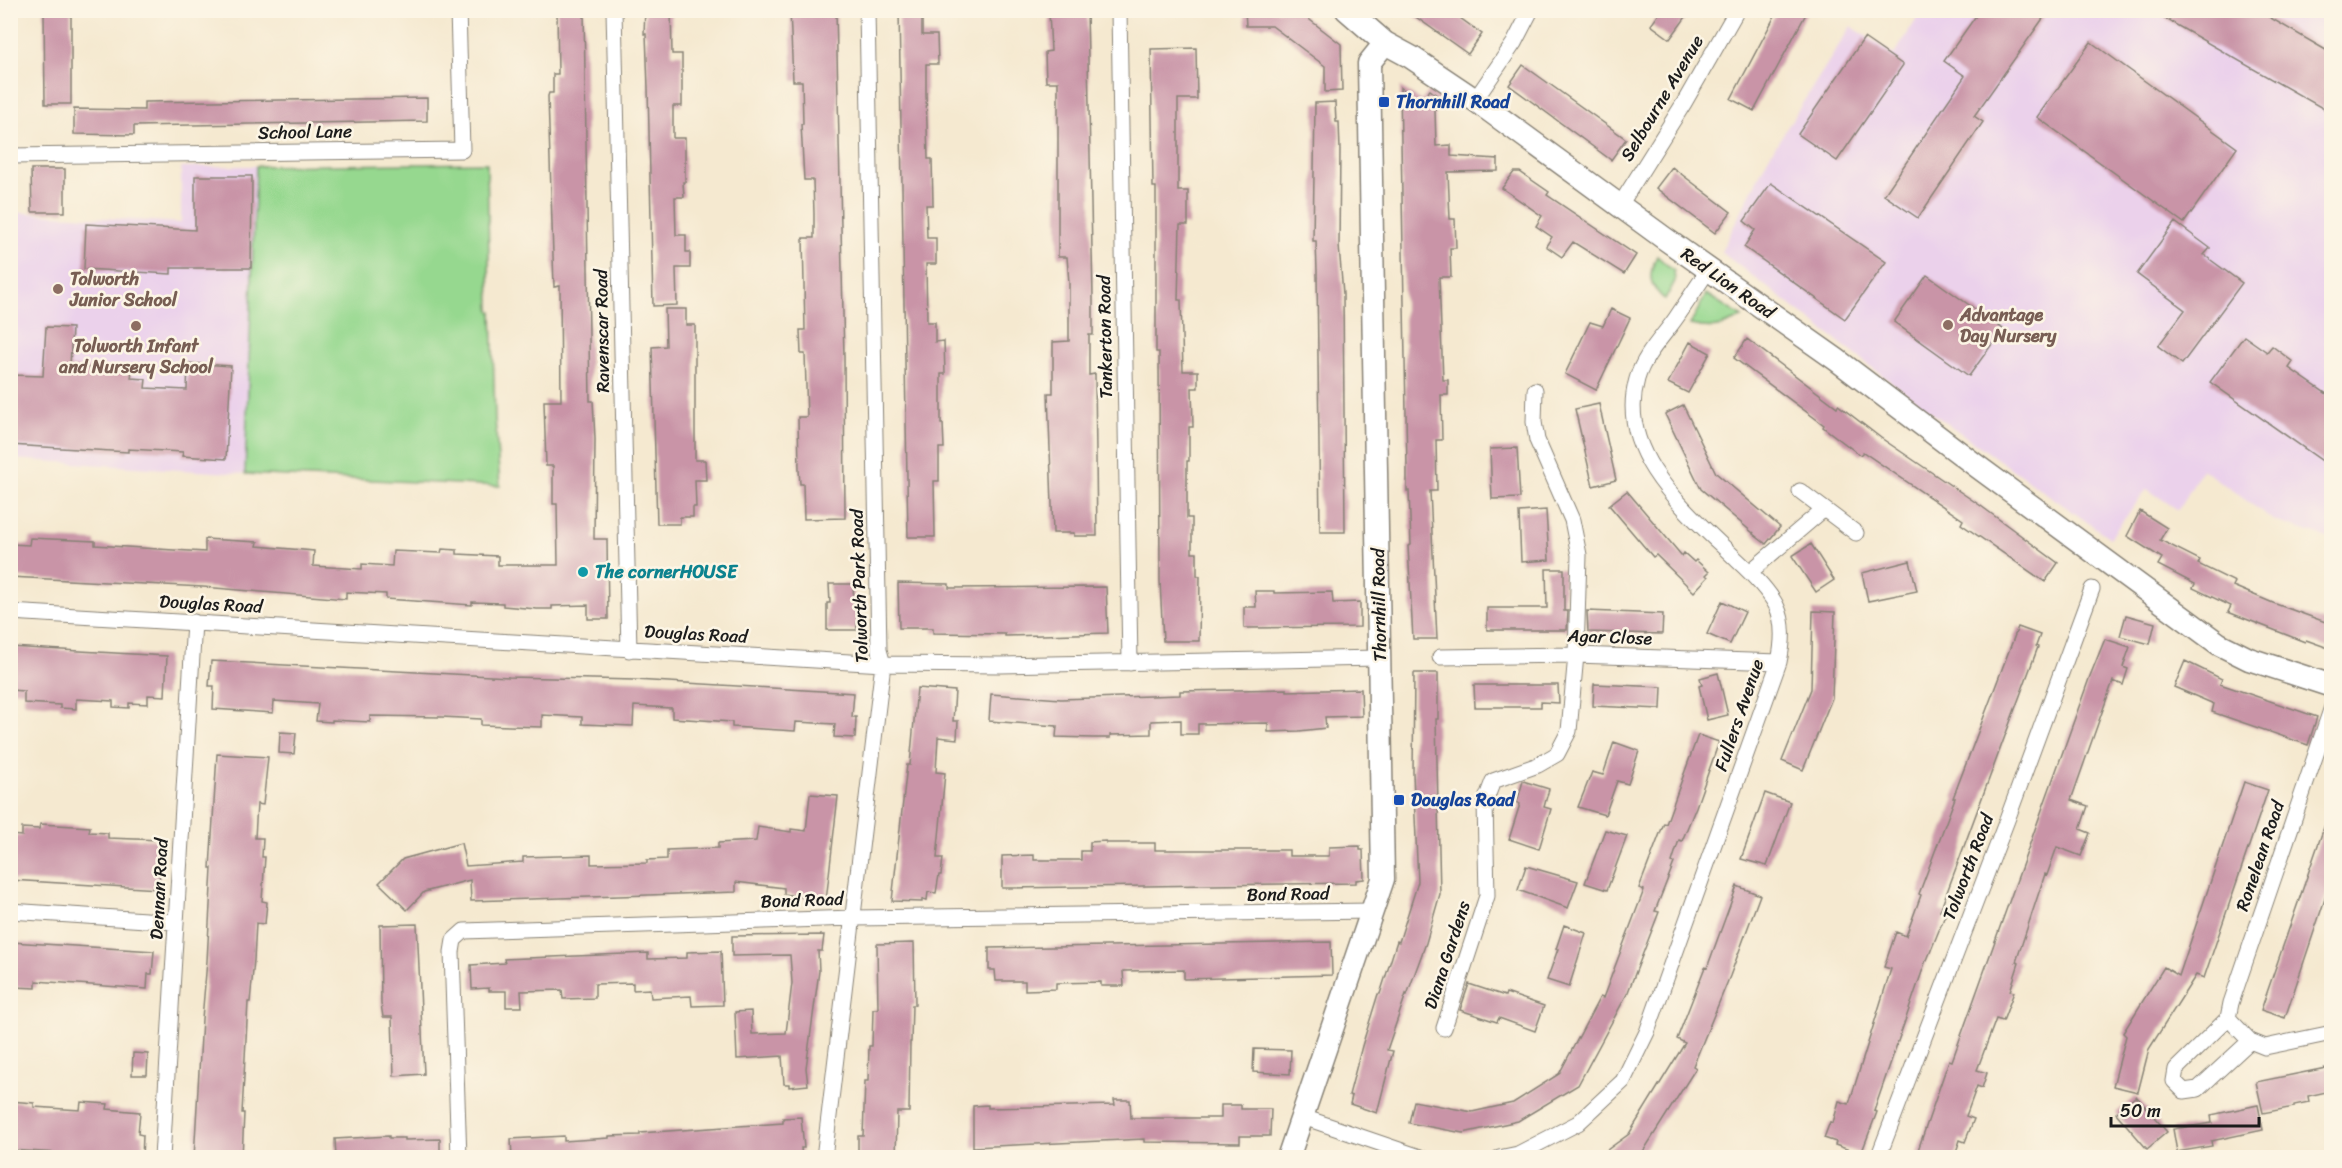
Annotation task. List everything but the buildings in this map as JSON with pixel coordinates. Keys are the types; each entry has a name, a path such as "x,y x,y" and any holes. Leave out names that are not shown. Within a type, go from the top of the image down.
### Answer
{"street":[{"name":"School Lane","path":"10,156 462,150 458,10"},
{"name":"Ravenscar Road","path":"614,10 628,650"},
{"name":"Tolworth Park Road","path":"824,1158 883,664 879,650 867,10"},
{"name":"Tankerton Road","path":"1119,10 1130,663"},
{"name":"Red Lion Road","path":"1347,10 1385,43 1411,57 1475,100 1837,360 2106,561 2231,650 2248,659 2331,686"},
{"path":"1475,100 1514,43 1531,10"},
{"name":"Selbourne Avenue","path":"1620,205 1684,103 1737,10"},
{"name":"Thornhill Road","path":"1288,1158 1383,879 1369,63 1385,43"},
{"name":"Fullers Avenue","path":"1499,1158 1518,1154 1578,1123 1623,1081 1647,1032 1779,662 1783,643 1782,628 1775,604 1750,572 1677,502 1656,474 1637,435 1633,416 1633,399 1644,361 1676,319 1709,269"},
{"name":"Diana Gardens","path":"1444,1028 1487,896 1485,802 1493,781 1538,765 1557,754 1569,731 1576,655 1579,555 1572,520 1537,440 1535,390"},
{"path":"1800,491 1856,532"},
{"path":"1750,572 1824,509"},
{"name":"Tolworth Road","path":"1878,1158 2092,589"},
{"name":"Douglas Road","path":"10,612 883,664 1130,663 1379,658"},
{"name":"Dennan Road","path":"162,1158 194,622"},
{"name":"Agar Close","path":"1440,657 1576,655 1779,662"},
{"name":"Ronelean Road","path":"2228,1018 2331,707"},
{"path":"10,910 176,922"},
{"name":"Bond Road","path":"459,1158 452,952 454,940 464,931 853,918 1373,912"},
{"path":"2250,1041 2198,1089 2184,1091 2174,1081 2176,1069 2228,1018 2250,1041 2265,1047 2331,1033"},
{"path":"1303,1117 1423,1158"}],"shaded area":[{"path":"1922,11 2331,11 2331,539 2275,521 2202,469 2178,510 2147,489 2110,538 1928,410 1721,252 1768,158 1851,26 1894,55"},
{"path":"256,166 245,474 11,459 10,212 181,223 181,167"}],"green space":[{"path":"487,163 490,311 492,312 495,418 500,486 245,474 256,166"},
{"path":"1657,256 1674,271 1675,281 1665,300 1651,280"},
{"path":"1706,294 1742,317 1717,327 1690,325"}],"place":[{"name":"Thornhill Road","path":"1384,102"},
{"name":"Tolworth Junior School","path":"58,289"},
{"name":"Advantage Day Nursery","path":"1948,325"},
{"name":"Tolworth Infant and Nursery School","path":"136,326"},
{"name":"The cornerHOUSE","path":"583,572"},
{"name":"Douglas Road","path":"1399,800"}]}
